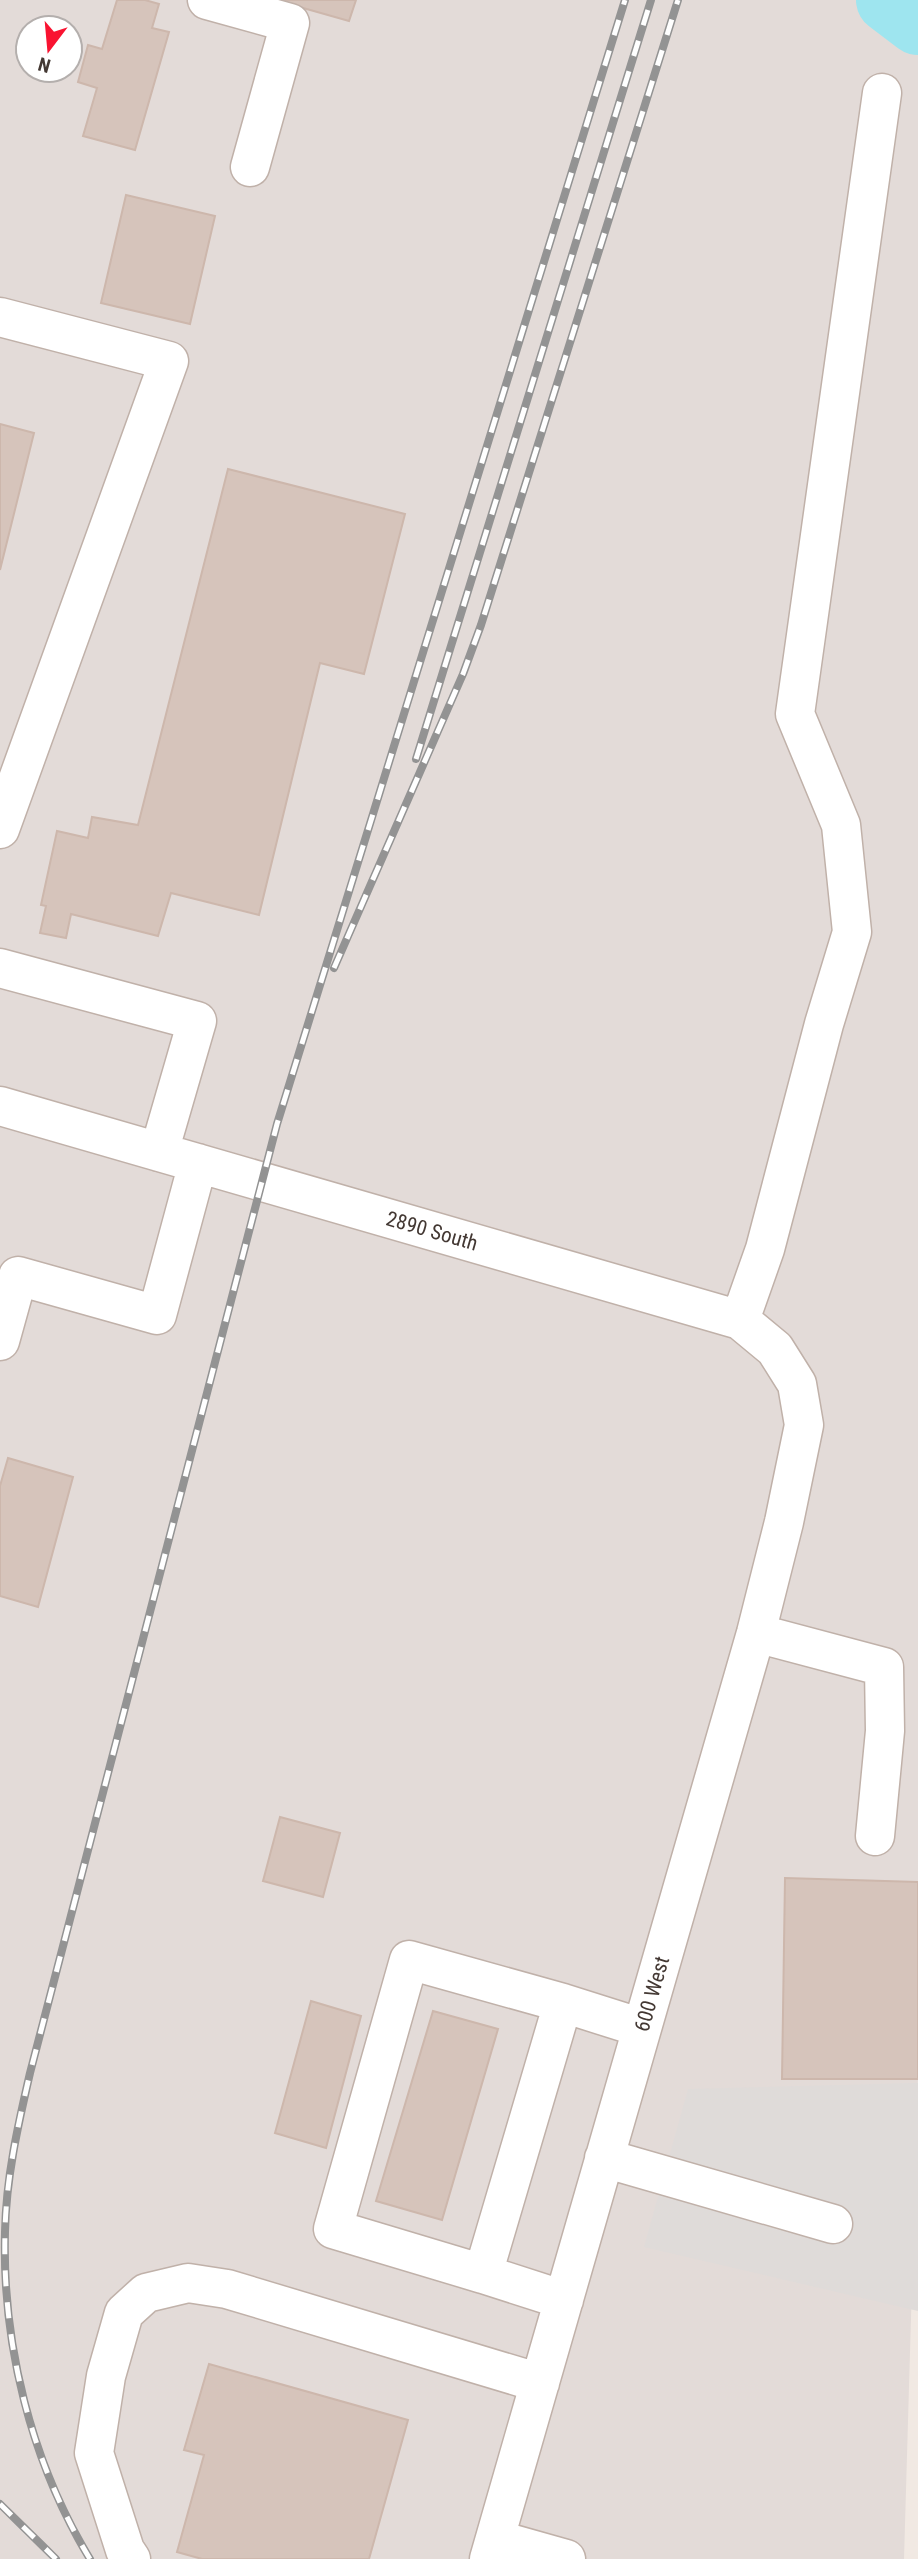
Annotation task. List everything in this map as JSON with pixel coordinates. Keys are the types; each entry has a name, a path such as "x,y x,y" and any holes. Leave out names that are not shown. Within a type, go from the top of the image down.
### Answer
{"street":[{"path":"207,0 290,23 250,167"},
{"path":"740,1320 765,1249 824,1024 852,932 841,825 795,714 881,93"},
{"path":"0,317 169,361 0,829"},
{"path":"0,968 197,1021 159,1152"},
{"name":"2890 South","path":"0,1106 740,1320 775,1349 797,1384 804,1425"},
{"path":"0,1341 9,1273 157,1315 198,1163"},
{"name":"600 West","path":"492,2549 756,1633 784,1522 804,1425"},
{"path":"756,1633 884,1667 884,1731 875,1836"},
{"path":"564,2300 333,2230 410,1960 642,2028"},
{"path":"482,2274 563,2003"},
{"path":"604,2158 833,2224"},
{"path":"131,2559 125,2550 93,2453 106,2376 124,2313 146,2293 188,2283 227,2289 540,2383"},
{"path":"492,2549 566,2559"}],"shaded area":[{"path":"0,0 918,0 918,2077 904,2559 0,2559"},
{"path":"918,2083 918,2311 644,2247 688,2089"}],"building":[{"path":"117,0 145,0 159,4 152,28 169,32 135,150 83,136 97,88 84,84 84,60 88,45 102,49"},
{"path":"275,0 356,0 349,21"},
{"path":"126,195 215,216 190,324 101,303"},
{"path":"0,424 34,433 0,570"},
{"path":"228,469 405,514 364,674 320,663 259,915 171,893 158,936 71,914 66,938 40,933 46,906 41,905 57,831 88,838 92,817 138,825"},
{"path":"8,1458 73,1477 38,1607 0,1596 0,1486"},
{"path":"280,1817 340,1833 323,1897 263,1881"},
{"path":"785,1878 918,1882 918,2079 782,2079"},
{"path":"311,2001 361,2016 326,2148 275,2133"},
{"path":"433,2011 498,2029 442,2220 376,2201"},
{"path":"209,2364 408,2420 369,2559 202,2559 177,2552 204,2455 184,2450"}],"waterway":[{"path":"889,0 918,22"}],"railway":[{"path":"90,2559 51,2483 24,2401 15,2359 5,2274 5,2232 10,2172 21,2112 277,1124 625,0"},
{"path":"416,759 651,0"},
{"path":"334,968 463,674 481,625 678,0"},
{"path":"0,2504 56,2559"}]}
